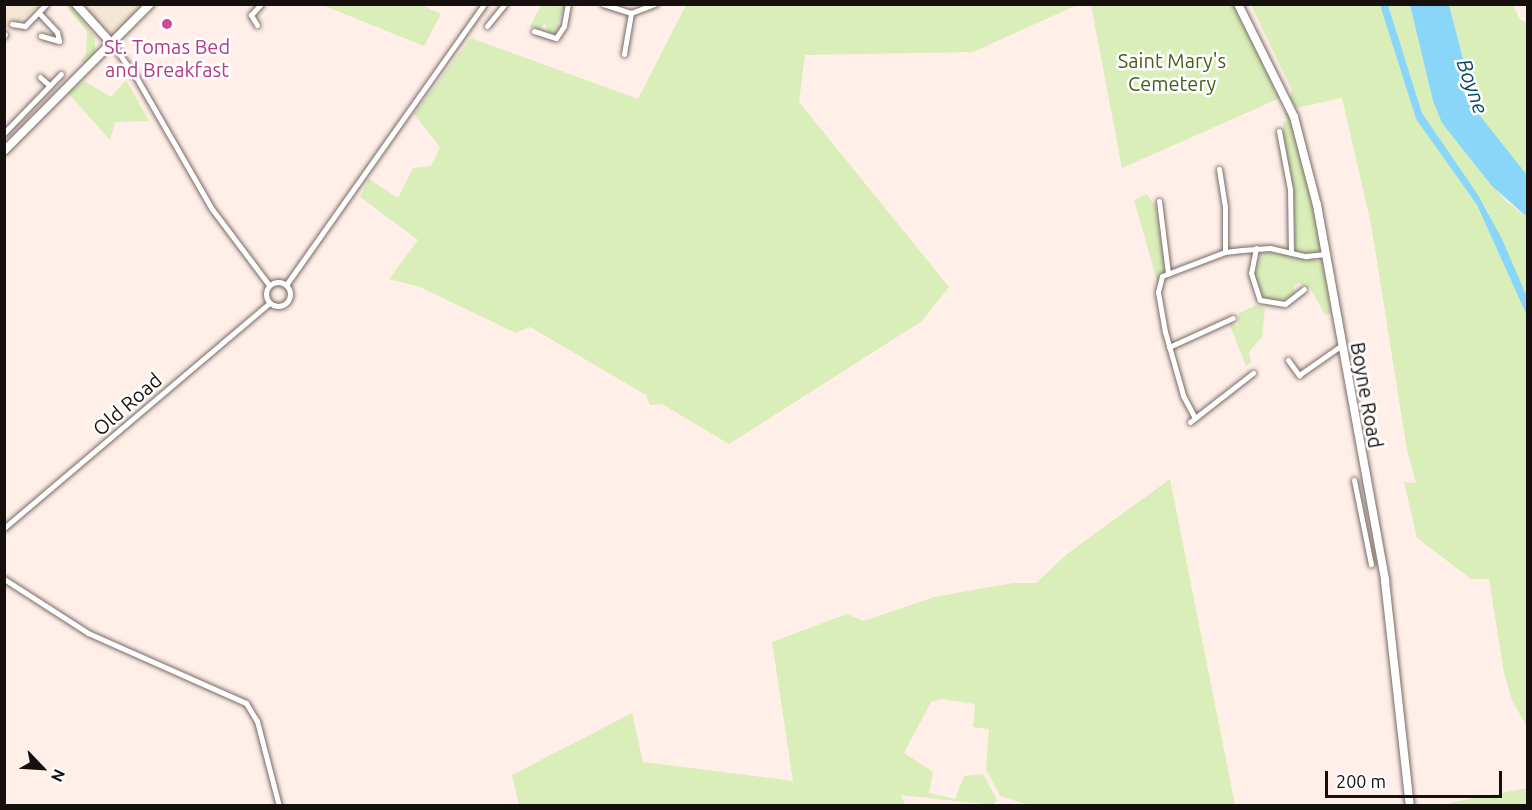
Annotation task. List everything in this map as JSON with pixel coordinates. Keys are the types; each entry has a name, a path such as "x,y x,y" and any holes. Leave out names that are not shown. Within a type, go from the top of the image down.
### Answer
{"street":[{"path":"12,24 25,26 39,14 46,4"},
{"path":"76,4 112,44 136,77 212,209 269,285"},
{"path":"4,151 150,4"},
{"path":"256,25 251,15 261,4"},
{"path":"286,285 484,4"},
{"path":"487,26 505,4"},
{"path":"534,31 556,38 564,26 568,4"},
{"path":"603,4 631,13 655,4"},
{"name":"Boyne Road","path":"1238,4 1294,117 1311,174 1392,630 1394,686 1410,806"},
{"path":"624,54 631,13"},
{"path":"39,14 57,32 59,41 41,36"},
{"path":"4,133 61,74"},
{"path":"40,77 50,86"},
{"path":"1279,131 1290,189 1291,253"},
{"path":"1219,169 1225,206 1225,252"},
{"path":"1159,201 1168,273"},
{"path":"1253,373 1192,420 1169,347 1157,286 1168,273 1225,252 1256,248 1291,253 1326,254"},
{"path":"1256,248 1251,273 1260,300 1285,304 1304,290"},
{"path":"280,282 286,285 290,292 286,303 280,307 269,303 266,294 269,285 280,282"},
{"name":"Old Road","path":"4,528 269,303"},
{"path":"1169,347 1233,318"},
{"path":"1288,360 1299,375 1342,345"},
{"path":"1354,480 1371,564"},
{"path":"1362,519 1373,516"},
{"path":"4,579 88,633 246,704 256,721 279,806"}],"shaded area":[{"path":"5,5 39,5 9,30 5,28"},
{"path":"93,5 146,5 117,33 107,32 87,12"}],"green space":[{"path":"65,5 71,5 95,37 95,56 86,65 81,61 86,53 87,31"},
{"path":"322,5 422,5 441,14 424,46"},
{"path":"541,5 565,5 557,25 562,27 556,35 548,32 545,23 540,29 530,27"},
{"path":"686,5 1075,6 973,52 805,55 799,102 949,287 922,321 729,444 662,404 650,405 646,395 530,327 516,333 420,287 389,279 418,240 360,197 369,179 398,198 413,168 431,166 440,147 414,114 471,38 638,99"},
{"name":"Saint Mary's Cemetery","path":"1091,5 1234,5 1282,97 1122,168"},
{"path":"1251,5 1380,5 1416,119 1477,205 1527,316 1527,727 1512,700 1504,673 1489,579 1471,579 1417,538 1404,482 1416,483 1407,450 1371,224 1342,98 1296,108 1290,97 1292,90"},
{"path":"1388,5 1410,5 1433,101 1442,123 1506,201 1527,217 1527,297 1488,212 1422,113"},
{"path":"1449,5 1513,5 1520,20 1527,22 1527,175 1477,112"},
{"path":"126,80 149,121 115,122 110,140 68,93 84,81 111,97"},
{"path":"1288,111 1302,148 1321,247 1316,253 1299,253 1295,249 1294,204 1283,136 1283,122 1287,121 1284,113"},
{"path":"1147,194 1156,208 1166,273 1157,281 1134,200"},
{"path":"1262,251 1324,262 1331,313 1325,315 1310,288 1299,283 1294,286 1294,294 1285,299 1265,301 1254,275"},
{"path":"1257,305 1265,309 1262,337 1249,352 1251,362 1246,366 1229,323 1238,326 1239,313"},
{"path":"1170,479 1235,805 1032,806 1000,796 986,769 989,729 973,727 975,704 942,699 931,702 904,753 933,772 929,793 955,799 964,776 983,774 997,800 993,805 901,795 905,805 519,805 512,775 632,713 643,762 793,781 772,642 847,614 864,621 934,597 1013,583 1036,583 1067,554"},
{"path":"1527,788 1527,805 1449,805 1449,803"}],"water":[{"path":"1380,5 1388,5 1422,113 1478,195 1502,239 1527,297 1527,316 1477,205 1416,119"},
{"path":"1410,5 1449,5 1477,112 1527,175 1527,217 1492,186 1442,123 1433,101"}],"place":[{"name":"St. Tomas Bed and Breakfast","path":"167,24"}],"water label":[{"name":"Boyne","path":"1473,86"}]}
